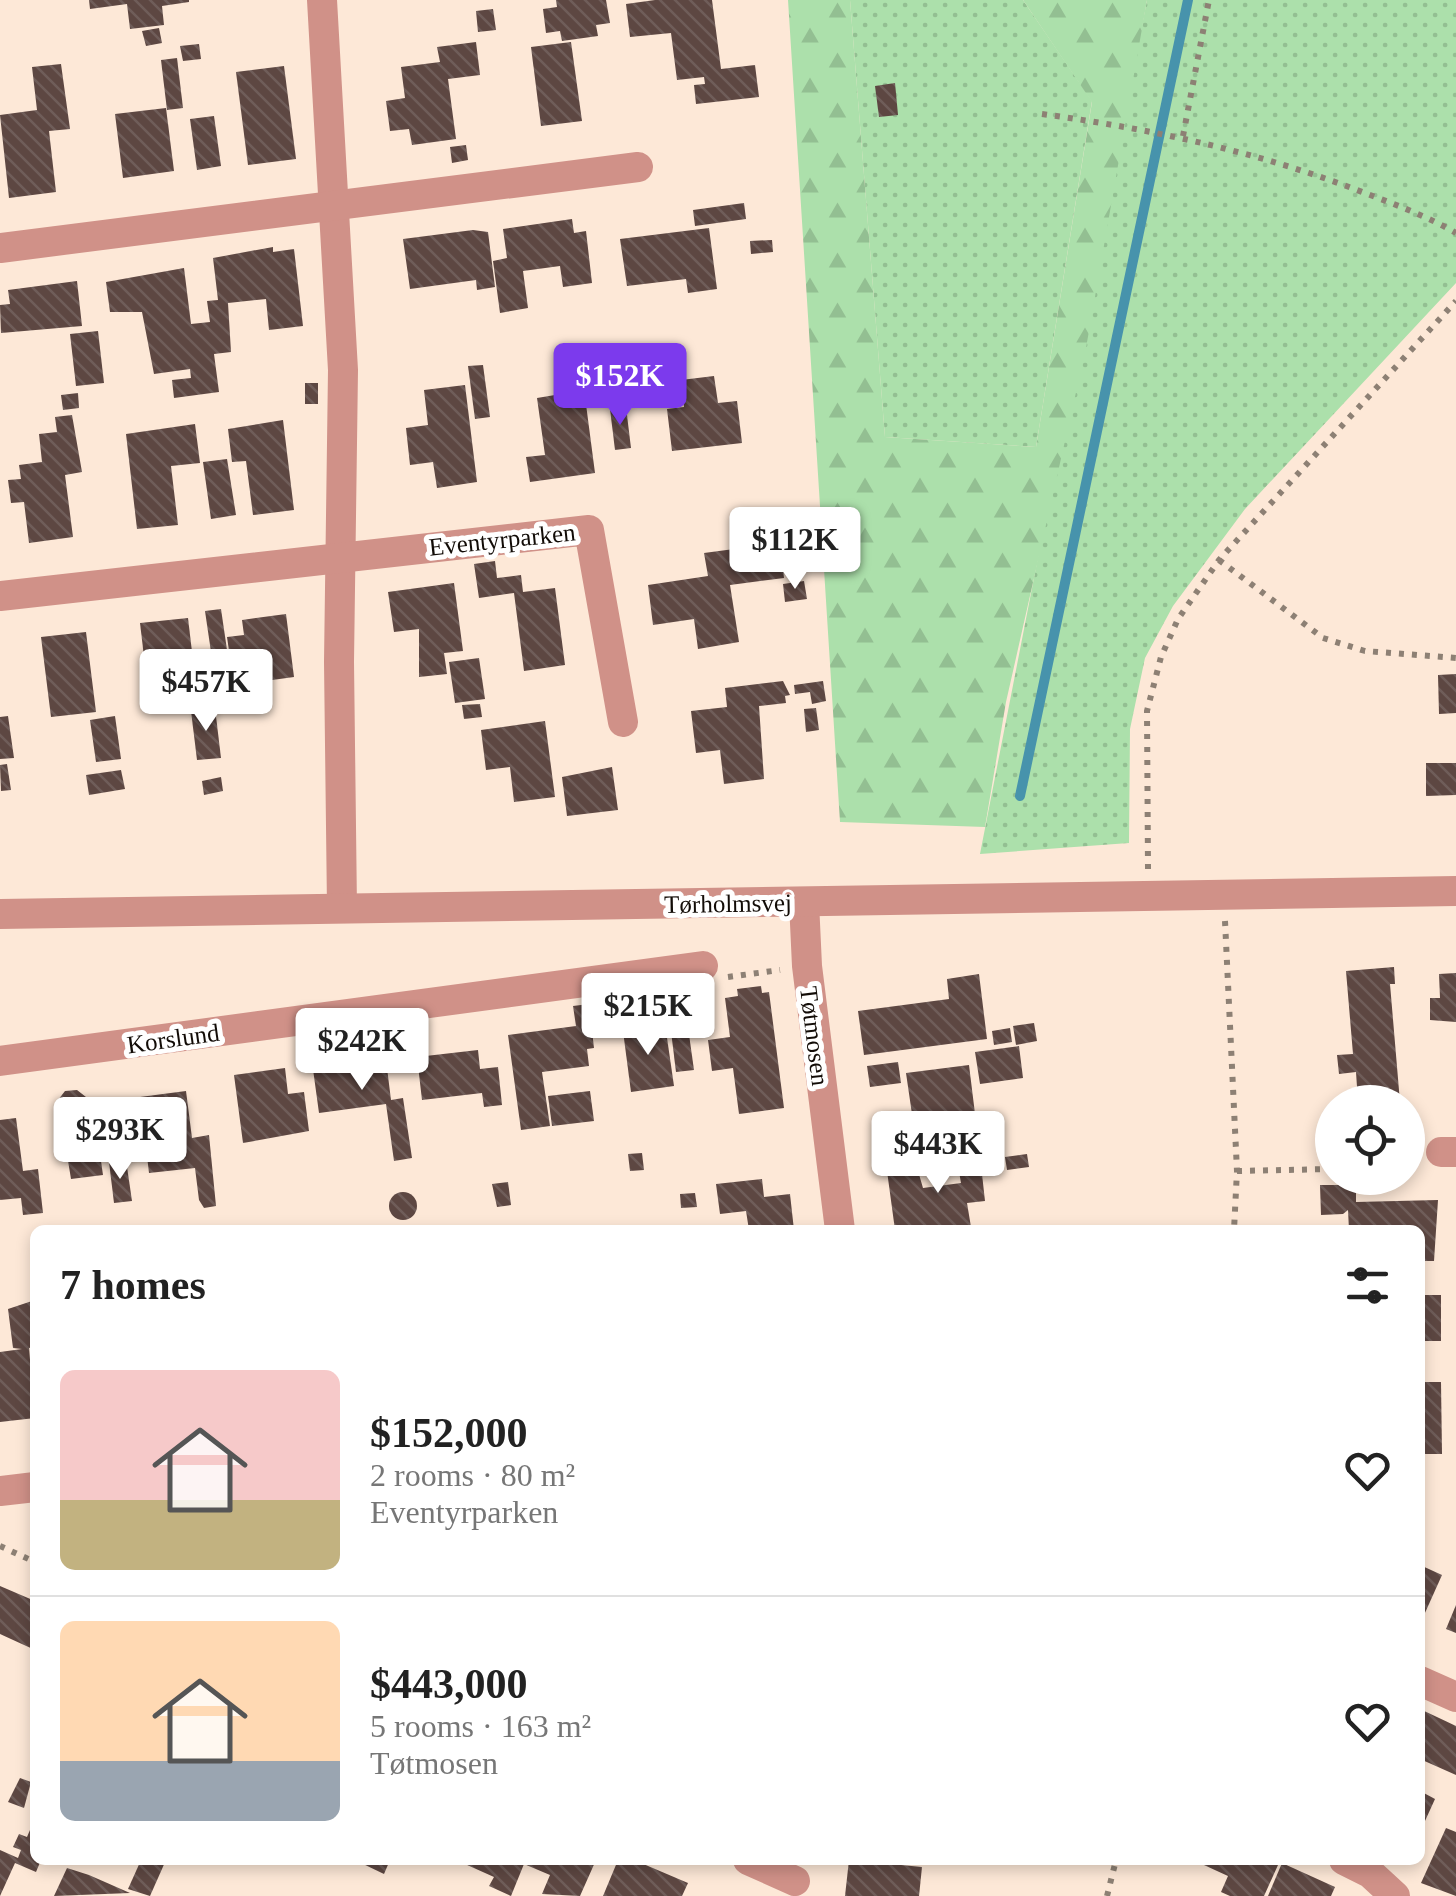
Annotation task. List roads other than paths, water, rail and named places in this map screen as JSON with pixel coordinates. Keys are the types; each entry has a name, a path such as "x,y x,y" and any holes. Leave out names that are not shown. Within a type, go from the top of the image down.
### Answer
{"street":[{"path":"322,0 337,205 343,370 342,908"},
{"path":"0,248 638,167"},
{"name":"Eventyrparken","path":"0,596 589,530 623,722"},
{"name":"Tørholmsvej","path":"0,914 1456,891"},
{"name":"Tøtmosen","path":"804,902 806,966 839,1225"},
{"name":"Korslund","path":"0,1061 703,966"},
{"path":"0,1491 30,1487"},
{"path":"1425,1683 1456,1698"},
{"path":"760,1865 795,1879"},
{"path":"1354,1865 1370,1873 1394,1896"}],"waterway":[{"path":"1020,796 1188,0"}]}
